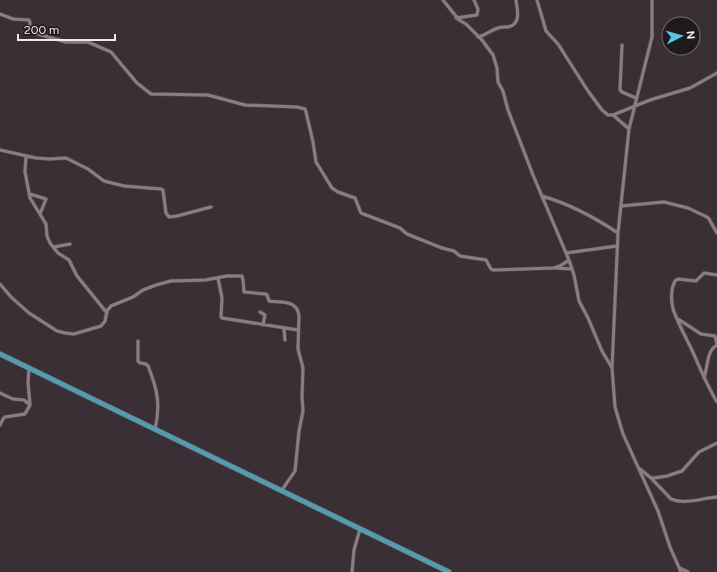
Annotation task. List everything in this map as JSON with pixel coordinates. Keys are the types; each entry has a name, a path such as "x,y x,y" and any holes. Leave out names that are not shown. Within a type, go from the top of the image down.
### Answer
{"main road":[{"path":"0,354 448,572"}],"street":[{"path":"443,0 456,18 478,37 494,57 498,82 503,91 508,110 521,141 532,175 569,260 579,301 588,318 602,352 612,368"},
{"path":"456,18 477,15 478,10 474,0"},
{"path":"478,37 484,36 500,27 513,25 517,15 516,0"},
{"path":"537,0 546,30 558,44 598,105 606,114 613,115 690,88 717,73"},
{"path":"652,0 652,37 633,107 629,129 618,233 612,368 614,402 617,416 627,444 658,511 670,547 680,570 688,572"},
{"path":"0,14 14,19 28,20 30,23 29,30 31,32 66,42 88,42 111,52 137,83 152,94 208,95 246,105 298,107 305,109 316,162 332,188 338,192 355,198 361,213 400,228 407,234 453,251 460,256 486,260 493,270 556,268 572,269"},
{"path":"622,45 620,90 636,98"},
{"path":"613,115 629,129"},
{"path":"0,150 26,156 50,159 66,158 88,169 104,181 124,186 161,189 163,190 166,213 169,217 211,207"},
{"path":"26,156 25,172 31,200 46,224 47,236 58,253 69,260 77,276 107,313"},
{"path":"30,194 46,199 40,214"},
{"path":"542,196 564,202 618,233"},
{"path":"621,206 660,201 676,204 707,217 717,233"},
{"path":"54,247 70,244"},
{"path":"566,253 618,246"},
{"path":"556,268 569,260"},
{"path":"717,275 704,273 696,281 681,279 675,281 672,288 673,308 704,378 717,402"},
{"path":"0,284 6,292 26,310 57,331 65,333 77,333 100,326 105,321 111,306 133,297 143,290 171,281 205,280 242,276 244,292 266,294 270,301 290,303 299,313 298,355 304,371 302,396 303,411 299,431 295,471 282,490"},
{"path":"218,278 222,298 221,317 284,329 298,330"},
{"path":"260,312 265,316 263,325"},
{"path":"678,319 700,334 715,336 717,345 711,351 704,378"},
{"path":"284,329 285,340"},
{"path":"138,341 138,361 148,366 158,394 158,413 155,429"},
{"path":"0,425 5,417 26,413 30,405 28,368"},
{"path":"0,393 13,399 24,400 30,405"},
{"path":"651,478 667,476 683,470 699,452 717,443"},
{"path":"639,468 671,499 675,501 685,502 706,497 717,497"},
{"path":"352,572 355,548 360,529"}]}
